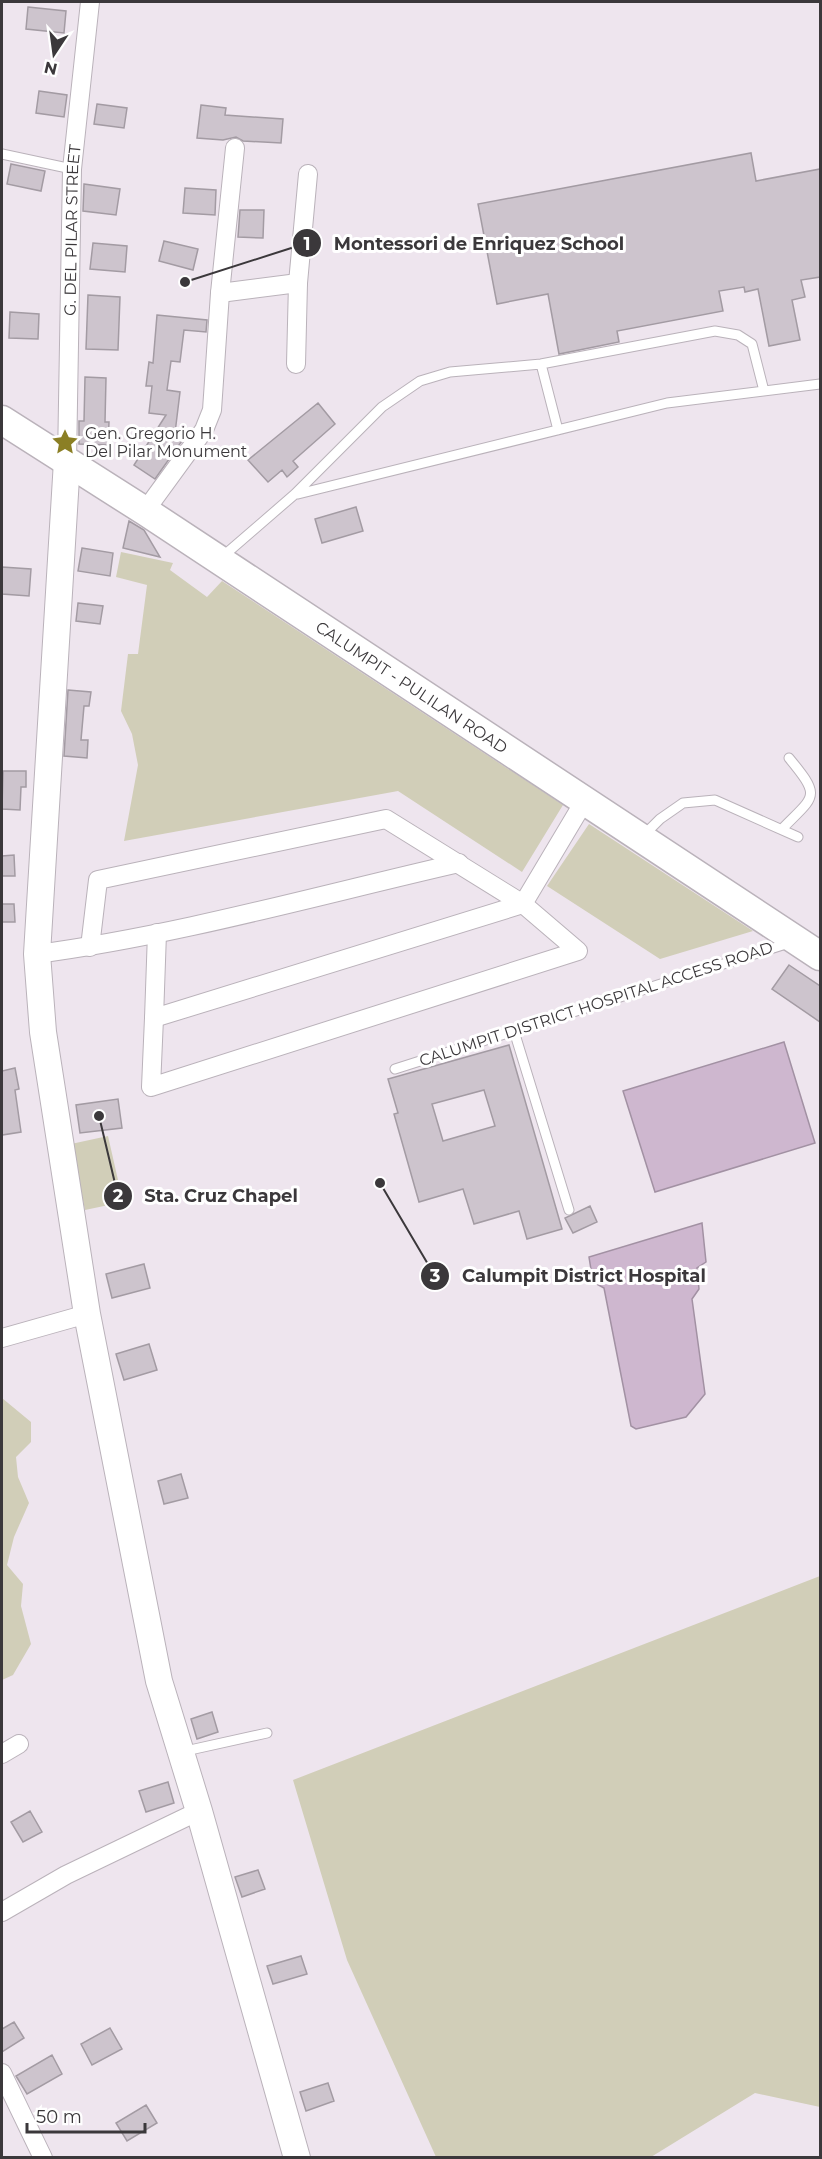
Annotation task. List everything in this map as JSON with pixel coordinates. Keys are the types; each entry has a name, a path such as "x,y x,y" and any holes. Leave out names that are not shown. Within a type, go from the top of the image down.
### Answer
{"main road":[{"name":"CALUMPIT - PULILAN ROAD","path":"2,420 145,511 820,956"}],"street":[{"name":"G. DEL PILAR STREET","path":"67,461 72,169 90,2"},
{"path":"145,511 204,430 212,410 220,292 235,148"},
{"path":"296,364 298,283 308,174"},
{"path":"220,292 298,283"},
{"path":"67,461 37,954 43,1032 87,1314 159,1681 199,1811 297,2157"},
{"path":"154,1018 524,904 585,800"},
{"path":"90,947 98,880 386,819 524,904 578,951 150,1087 157,933"},
{"path":"37,954 90,947 157,933 459,863"},
{"path":"2,1338 87,1314"},
{"path":"2,1754 19,1744"},
{"path":"2,1912 66,1875 199,1811"},
{"path":"2,2073 43,2157"}],"lane":[{"path":"2,154 72,169"},
{"path":"219,560 295,494 382,407 420,381 450,372 541,364 715,331 738,335 752,344 764,391"},
{"path":"541,364 558,430"},
{"path":"295,494 667,403 820,384"},
{"path":"782,829 811,801 812,791 809,781 789,758"},
{"path":"642,837 660,819 683,802 715,800 744,815 798,837"},
{"name":"CALUMPIT DISTRICT HOSPITAL ACCESS ROAD","path":"395,1069 797,940"},
{"path":"514,1031 569,1210"},
{"path":"180,1752 267,1733"}],"shaded area":[{"path":"121,552 173,563 170,570 207,597 222,581 563,805 522,872 398,791 124,841 138,765 132,734 121,711 128,654 138,654 147,585 116,577"},
{"path":"589,824 753,931 660,959 547,886"},
{"path":"784,1042 815,1143 655,1192 623,1091"},
{"path":"108,1136 123,1202 85,1210 71,1144"},
{"path":"702,1223 706,1262 697,1268 699,1289 692,1299 705,1394 686,1417 636,1429 631,1426 604,1288 593,1282 589,1257"},
{"path":"2,1398 31,1422 31,1442 16,1457 18,1477 29,1503 14,1537 7,1565 23,1584 21,1606 31,1644 13,1675 2,1680"},
{"path":"820,1576 820,2107 755,2093 651,2157 436,2157 347,1960 293,1780"}],"building":[{"path":"28,7 66,11 64,33 26,29"},
{"path":"39,91 67,95 64,117 36,113"},
{"path":"97,104 127,108 124,128 94,124"},
{"path":"201,105 226,108 225,115 283,119 281,143 243,141 236,137 223,140 197,138"},
{"path":"751,153 756,181 820,169 820,277 801,280 805,297 792,300 800,340 769,346 758,289 745,292 744,287 719,291 723,311 617,331 619,342 559,354 548,294 497,304 478,204"},
{"path":"11,164 45,171 41,191 7,184"},
{"path":"84,184 120,189 116,215 83,211"},
{"path":"185,188 216,190 215,215 183,213"},
{"path":"240,210 264,210 263,238 238,237"},
{"path":"164,241 198,249 193,270 159,261"},
{"path":"93,243 127,246 125,272 90,269"},
{"path":"88,295 120,297 118,350 86,349"},
{"path":"10,312 39,314 38,339 9,338"},
{"path":"157,315 207,320 206,332 184,330 180,362 171,361 167,390 180,392 175,433 184,438 155,479 134,465 166,415 149,413 152,386 146,386 149,362 153,363"},
{"path":"85,377 106,378 105,422 109,422 108,445 79,444 79,421 84,421"},
{"path":"318,403 335,424 293,461 298,467 287,477 282,470 268,482 248,460"},
{"path":"356,507 363,531 322,543 315,519"},
{"path":"129,521 144,530 160,557 123,548"},
{"path":"82,548 113,553 110,576 78,571"},
{"path":"2,567 31,569 29,596 2,594"},
{"path":"78,603 103,606 100,624 76,621"},
{"path":"68,690 91,692 89,706 84,706 81,740 88,740 87,758 64,756"},
{"path":"3,771 26,771 26,787 21,787 20,810 2,809"},
{"path":"14,855 15,876 2,876 2,856"},
{"path":"2,904 14,904 15,922 2,922"},
{"path":"789,965 820,986 820,1022 772,989"},
{"path":"509,1045 562,1229 527,1239 519,1211 474,1224 463,1189 419,1202 394,1114 398,1113 388,1079","holes":["484,1090 495,1126 443,1141 432,1104"]},
{"path":"15,1068 19,1089 15,1090 21,1132 2,1135 2,1071"},
{"path":"118,1099 122,1128 80,1133 76,1105"},
{"path":"590,1206 597,1222 573,1233 565,1218"},
{"path":"144,1264 150,1288 112,1298 106,1274"},
{"path":"149,1344 157,1370 124,1380 116,1354"},
{"path":"181,1474 188,1498 164,1504 158,1481"},
{"path":"212,1712 218,1732 197,1739 191,1719"},
{"path":"168,1782 174,1803 146,1812 139,1791"},
{"path":"30,1811 42,1832 23,1842 11,1822"},
{"path":"258,1870 265,1889 242,1897 235,1877"},
{"path":"301,1956 307,1974 273,1984 267,1966"},
{"path":"14,2022 24,2038 2,2052 2,2029"},
{"path":"110,2028 122,2049 92,2065 81,2044"},
{"path":"52,2055 62,2074 27,2094 16,2076"},
{"path":"328,2083 334,2101 306,2111 300,2092"},
{"path":"146,2105 157,2123 127,2141 116,2123"}],"place":[{"name":"Montessori de Enriquez School","path":"185,282"},
{"name":"Gen. Gregorio H. Del Pilar Monument","path":"65,442"},
{"name":"Sta. Cruz Chapel","path":"99,1116"},
{"name":"Calumpit District Hospital","path":"380,1183"}]}
